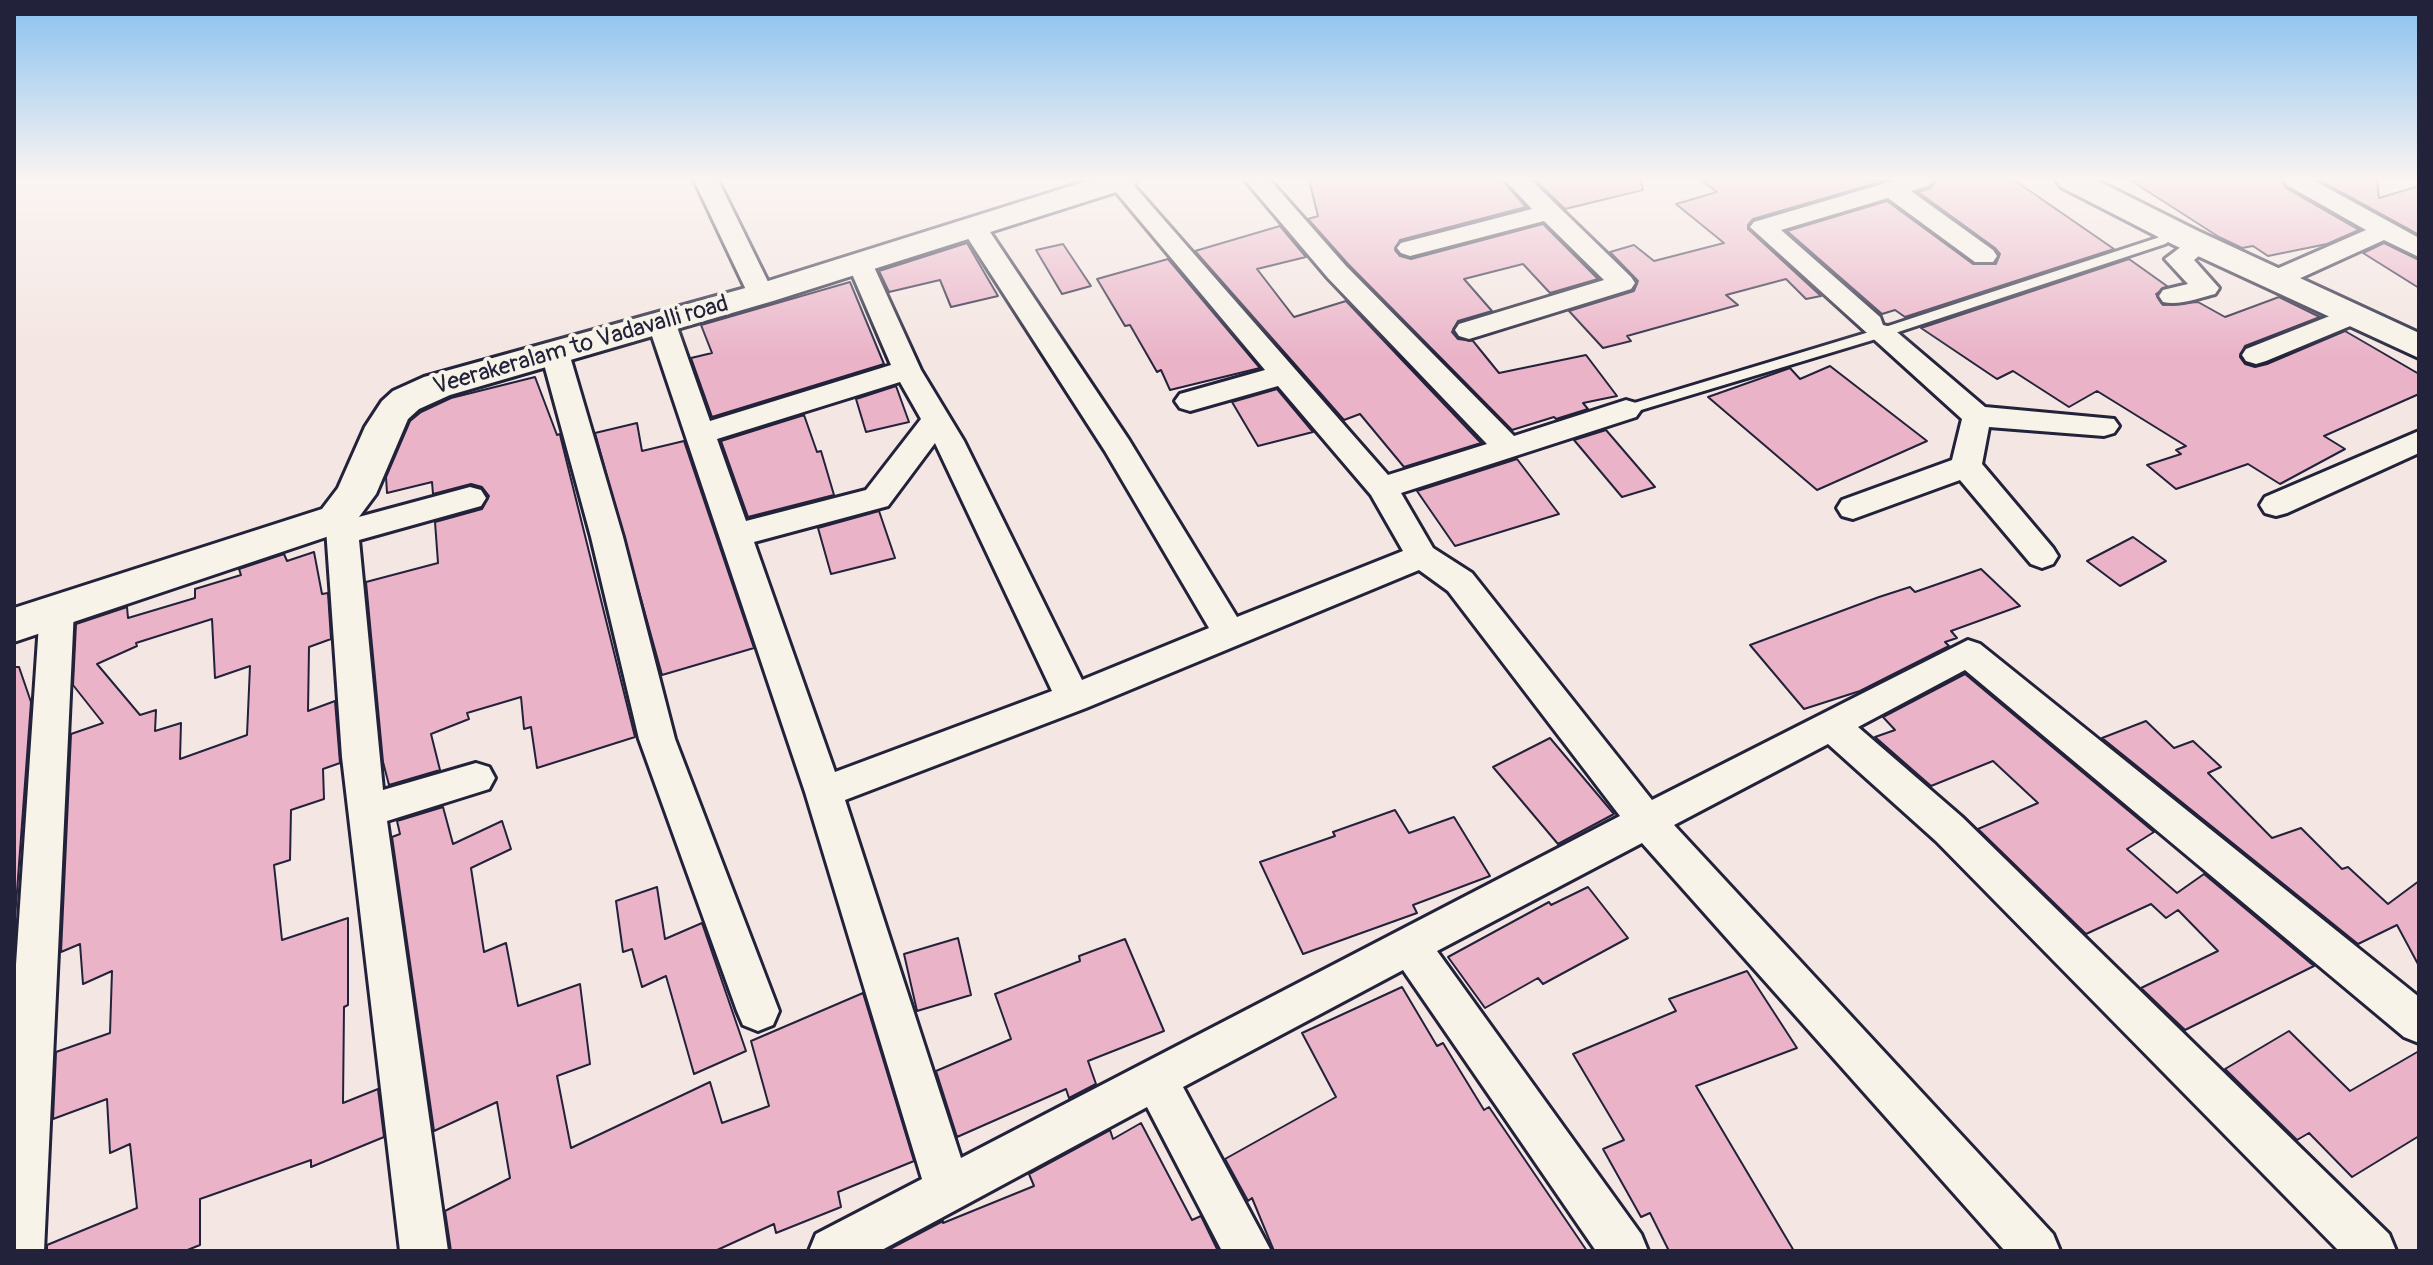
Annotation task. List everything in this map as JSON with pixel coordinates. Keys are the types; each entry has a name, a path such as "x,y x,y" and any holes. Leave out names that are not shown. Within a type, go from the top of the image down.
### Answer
{"street":[{"path":"734,239 761,294"},
{"name":"Veerakeralam to Vadavalli road","path":"340,526 384,427 406,400 437,386 662,324 698,310 761,294 932,239"},
{"path":"982,239 1118,447 1230,634"},
{"path":"1170,239 1382,488 1422,556 1460,582 1646,821 2036,1251"},
{"path":"1308,239 1508,448"},
{"path":"1410,248 1445,239"},
{"path":"1469,330 1621,285 1621,281 1577,239"},
{"path":"1776,239 1977,416 2104,426"},
{"path":"1961,239 1984,256"},
{"path":"2187,239 2419,347"},
{"path":"2172,296 2206,288 2178,259 2187,239"},
{"path":"2274,280 2366,239"},
{"path":"860,262 907,370 936,420 1073,698"},
{"path":"2256,355 2350,316"},
{"path":"662,324 824,792 948,1190"},
{"path":"555,353 607,537 657,739 758,1011"},
{"path":"698,435 907,370"},
{"path":"1190,401 1285,374"},
{"path":"1382,488 1626,410"},
{"path":"1966,466 1977,416"},
{"path":"733,536 877,498 936,420"},
{"path":"2276,505 2419,441"},
{"path":"1853,508 1966,466"},
{"path":"1966,466 2042,556"},
{"path":"14,625 57,609 340,526 470,498"},
{"path":"340,526 367,811 424,1251"},
{"path":"824,792 1073,698 1422,556"},
{"path":"20,1251 57,609"},
{"path":"841,1249 1155,1078 1968,653 2419,1023"},
{"path":"1831,725 1949,829 2372,1251"},
{"path":"367,811 476,778"},
{"path":"1409,945 1624,1251"},
{"path":"1155,1078 1247,1251"}],"lane":[{"path":"1626,410 1875,328 2161,241 2187,239"}],"building":[{"path":"1236,239 1291,239 1306,257 1257,269 1294,317 1346,301 1481,443 1404,467 1360,414 1344,420 1195,251"},
{"path":"1326,239 1404,239 1395,250 1400,256 1411,259 1486,239 1558,239 1598,279 1550,293 1523,264 1464,279 1492,311 1458,321 1452,332 1458,339 1473,341 1499,373 1586,355 1617,396 1583,403 1588,409 1512,430"},
{"path":"1719,239 1759,239 1821,296 1806,299 1786,279 1726,295 1738,305 1627,336 1631,341 1603,348 1569,311 1634,291 1638,281 1610,252 1634,245 1654,261 1724,243"},
{"path":"1796,239 1939,239 1973,264 1996,264 2000,254 1983,239 2100,239 2114,249 1905,317 1895,310 1882,314"},
{"path":"2223,239 2338,239 2268,256 2253,246 2242,248"},
{"path":"967,243 998,296 951,307 940,280 889,292 879,271"},
{"path":"2384,243 2419,260 2419,288 2363,253"},
{"path":"1063,244 1091,286 1062,294 1036,250"},
{"path":"1168,259 1260,368 1170,390 1161,370 1157,372 1130,325 1125,326 1097,279"},
{"path":"2129,259 2167,286 2156,294 2163,305 2198,302 2225,317 2279,297 2320,317 2245,346 2240,357 2245,364 2255,367 2267,364 2345,331 2419,374 2419,394 2324,436 2345,449 2280,484 2248,464 2176,489 2147,465 2181,454 2176,450 2186,446 2097,391 2069,407 2013,371 1997,379 1921,328"},
{"path":"850,282 884,364 712,417 691,358 712,353 701,325"},
{"path":"1830,366 1927,441 1817,490 1708,397 1790,368 1800,379"},
{"path":"535,377 557,435 560,434 635,737 537,768 531,727 524,729 521,697 467,713 469,719 431,734 440,770 389,785 383,762 366,582 438,563 435,522 482,509 489,496 482,487 471,484 433,494 432,482 387,493 386,477 410,421 421,412 451,398"},
{"path":"896,386 909,422 866,432 856,399"},
{"path":"1277,389 1313,432 1258,446 1232,402"},
{"path":"804,415 817,452 821,451 834,495 748,517 721,441"},
{"path":"637,423 642,451 684,441 754,648 662,675 595,433"},
{"path":"1606,430 1655,487 1622,497 1574,440"},
{"path":"1517,459 1559,514 1455,546 1417,491"},
{"path":"879,511 895,558 831,574 818,528"},
{"path":"2133,537 2166,561 2120,586 2087,561"},
{"path":"314,552 322,594 328,593 331,639 309,647 308,711 335,701 340,763 323,769 324,799 291,810 290,860 274,865 282,940 348,918 343,1103 378,1089 384,1137 311,1167 311,1160 200,1199 200,1245 185,1251 47,1251 47,1245 137,1208 130,1144 110,1153 107,1099 53,1119 56,1052 110,1033 112,971 83,984 80,944 61,952 71,734 103,723 73,685 76,624 127,607 128,618 195,598 195,589 241,575 239,569 284,554 287,561","holes":["212,619 215,678 250,666 247,735 180,759 181,723 155,731 156,710 140,715 97,664 137,646 136,643"]},
{"path":"1981,569 2020,606 1951,631 1957,638 1945,642 1949,646 1860,691 1804,709 1750,645 1879,597 1910,587 1915,592"},
{"path":"14,667 19,667 31,702 14,932"},
{"path":"1965,674 2154,832 2127,849 2177,893 2204,874 2314,966 2185,1030 2141,988 2218,951 2178,910 2166,918 2151,904 2086,934 1978,829 2038,803 1993,761 1931,786 1875,737 1895,730 1883,717"},
{"path":"2146,721 2174,748 2193,741 2221,767 2208,773 2272,838 2301,828 2342,869 2348,867 2388,904 2419,881 2419,966 2397,925 2358,944 2102,738"},
{"path":"1550,738 1614,814 1558,844 1493,767"},
{"path":"443,807 453,844 502,821 511,849 471,868 484,952 506,943 518,1006 580,984 590,1064 557,1076 571,1148 710,1082 722,1123 769,1106 751,1041 863,993 914,1161 838,1192 841,1207 776,1233 774,1224 715,1251 451,1251 445,1211 510,1178 497,1102 434,1131 392,837 400,834 397,821"},
{"path":"1395,810 1409,833 1454,817 1490,876 1413,905 1417,913 1303,954 1260,862 1335,836 1333,832"},
{"path":"657,887 665,939 702,923 746,1051 694,1074 666,976 642,987 632,949 623,952 616,901"},
{"path":"1588,887 1628,938 1543,984 1538,978 1485,1008 1448,957 1549,902 1551,905"},
{"path":"958,938 971,995 917,1011 904,954"},
{"path":"1125,939 1164,1031 1088,1061 1096,1084 1069,1098 1066,1089 957,1137 936,1071 1011,1039 995,994 1080,961 1079,956"},
{"path":"1747,971 1797,1048 1696,1086 1794,1251 1669,1251 1650,1213 1641,1217 1603,1149 1624,1140 1573,1054 1676,1011 1669,999"},
{"path":"1402,987 1437,1046 1443,1043 1484,1110 1489,1107 1587,1251 1274,1251 1252,1198 1248,1201 1225,1159 1336,1097 1302,1033"},
{"path":"2289,1031 2350,1091 2419,1051 2419,1136 2352,1177 2309,1133 2297,1140 2225,1069"},
{"path":"1141,1123 1192,1220 1201,1216 1218,1251 886,1251 943,1221 1034,1186 1029,1174 1110,1130 1113,1139"}]}
